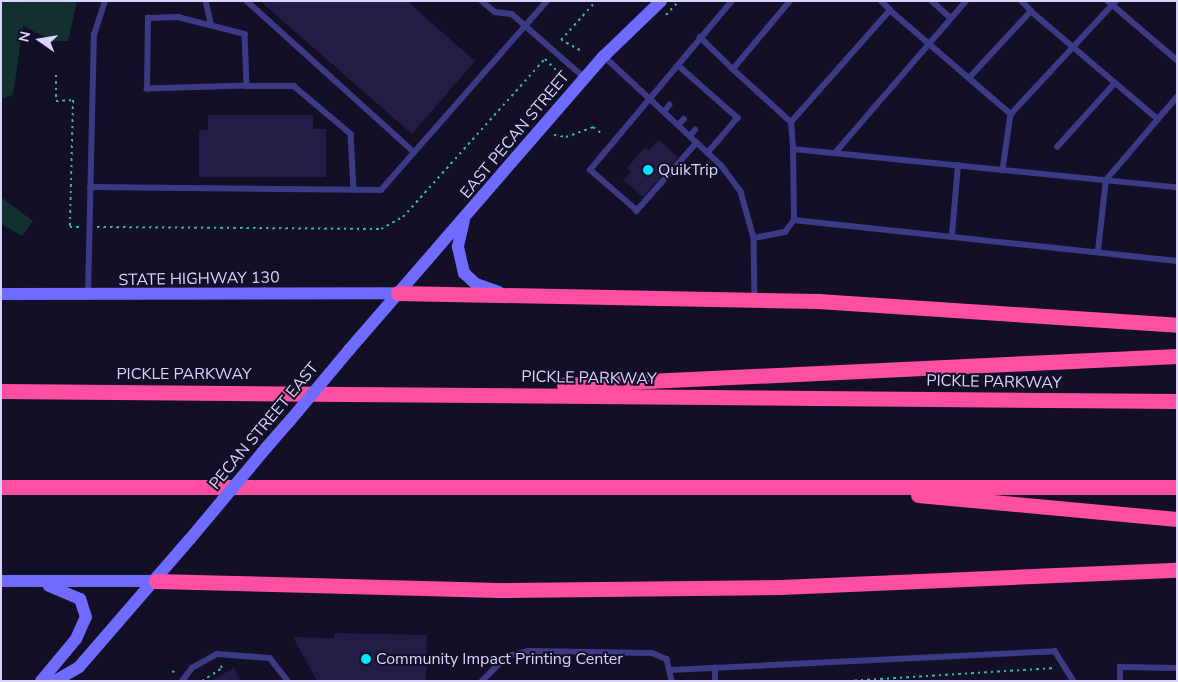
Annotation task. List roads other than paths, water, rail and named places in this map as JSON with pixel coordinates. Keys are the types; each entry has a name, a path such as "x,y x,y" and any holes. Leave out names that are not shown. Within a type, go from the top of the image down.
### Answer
{"highway":[{"path":"398,293 501,293 755,299 1177,325"},
{"path":"410,393 1177,356"},
{"name":"PICKLE PARKWAY","path":"1,391 1177,401"},
{"path":"822,486 1177,519"},
{"path":"1,487 1177,487"},
{"path":"156,581 508,590 781,587 1177,570"}],"main road":[{"name":"EAST PECAN STREET","path":"398,293 604,56 661,1"},
{"path":"465,218 458,248 464,273 476,284 501,293"},
{"name":"STATE HIGHWAY 130","path":"1,294 88,297 398,293"},
{"name":"PECAN STREET EAST","path":"156,581 398,293"},
{"path":"1,581 156,581"},
{"path":"55,681 79,667 156,581"},
{"path":"39,582 80,599 86,617 76,639 40,681"},
{"path":"76,681 79,667"}],"lane":[{"path":"88,297 94,35 105,1"},
{"path":"206,1 211,23"},
{"path":"247,1 414,152"},
{"path":"482,1 495,12 512,14 585,78"},
{"path":"90,187 381,190 547,1"},
{"path":"697,143 636,211 590,170 732,1"},
{"path":"733,69 790,1"},
{"path":"881,1 1011,114"},
{"path":"932,1 951,18"},
{"path":"835,153 966,1"},
{"path":"1021,1 1115,84 1158,119"},
{"path":"1002,170 1011,114 1112,2 1177,60"},
{"path":"754,238 785,232 794,220 792,122 890,10"},
{"path":"969,78 1031,11"},
{"path":"246,86 245,34 211,23 148,18 147,89 294,86 351,134 354,190"},
{"path":"700,37 792,122"},
{"path":"604,56 708,153 741,192 754,238 755,299"},
{"path":"678,65 691,81 709,92 718,105 738,118 708,153"},
{"path":"1056,147 1115,84"},
{"path":"704,98 709,92"},
{"path":"1098,251 1106,180 1177,97"},
{"path":"664,112 669,105"},
{"path":"678,125 684,119"},
{"path":"690,136 695,130"},
{"path":"793,149 1177,187"},
{"path":"952,235 958,165"},
{"path":"794,220 952,235 1177,261"},
{"path":"482,681 508,656 528,651 652,653 666,659 671,670 672,681"},
{"path":"671,670 1054,651 1074,681"},
{"path":"182,681 192,668 217,654 270,658 288,681"},
{"path":"1120,681 1120,667 1177,668"},
{"path":"715,668 715,681"}],"place":[{"name":"QuikTrip","path":"648,170"},
{"name":"Community Impact Printing Center","path":"366,659"}]}
